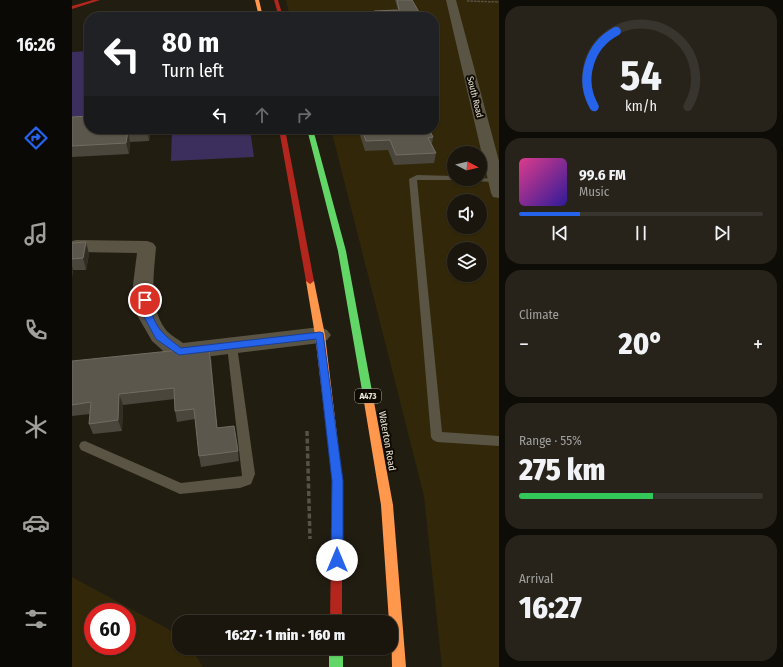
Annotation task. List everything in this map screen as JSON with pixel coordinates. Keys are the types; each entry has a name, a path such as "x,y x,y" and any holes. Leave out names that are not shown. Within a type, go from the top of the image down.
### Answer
{"main road":[{"path":"72,1 76,0"},
{"path":"72,8 98,0"},
{"path":"258,0 260,12"},
{"path":"276,0 279,12"},
{"path":"283,134 320,335 337,481 336,615"},
{"name":"Waterton Road","path":"311,134 342,251 387,505 399,667"},
{"path":"336,655 336,667"}],"street":[{"name":"South Road","path":"451,0 497,187"},
{"path":"74,246 147,247 143,286 147,315 159,336 172,353 320,335"}],"lane":[{"path":"447,178 417,176 413,179 437,437 499,441"},
{"path":"487,184 497,187"},
{"path":"85,446 180,489 240,483 247,480 249,474 232,346"}],"path":[{"path":"492,2 499,2"},
{"path":"307,430 311,546"}],"shaded area":[{"path":"286,0 499,0 499,667 442,667 424,496 332,134 439,134 439,12 289,12"},
{"path":"84,51 84,123 72,124 72,52"},
{"path":"172,134 251,134 254,157 171,161"},
{"path":"72,577 120,603 84,603 84,655 136,655 136,612 172,631 172,655 195,655 203,667 72,667"}],"building":[{"path":"397,0 412,0 419,12 399,12"},
{"path":"397,10 398,12 374,11"},
{"path":"84,116 84,134 128,134 126,143 72,146 72,117"},
{"path":"364,134 432,134 433,137 428,138 436,153 396,155 390,140 366,141"},
{"path":"86,242 83,258 72,259 72,243"},
{"path":"209,347 217,428 234,426 238,451 199,456 194,409 175,411 174,388 119,394 118,420 89,424 91,402 72,405 72,361"}],"traffic: fast":[{"path":"311,134 342,251 369,402"},
{"path":"336,655 336,667"}],"traffic: slow":[{"path":"257,0 260,12"},
{"path":"310,281 320,335 337,477"},
{"path":"369,402 387,505 399,667"}],"traffic: jam":[{"path":"72,8 98,0"},
{"path":"276,0 280,12"},
{"path":"283,134 310,281"},
{"path":"336,615 337,477"}],"route":[{"path":"145,300 147,315 159,336 179,352 320,335 337,481 337,560"}]}
